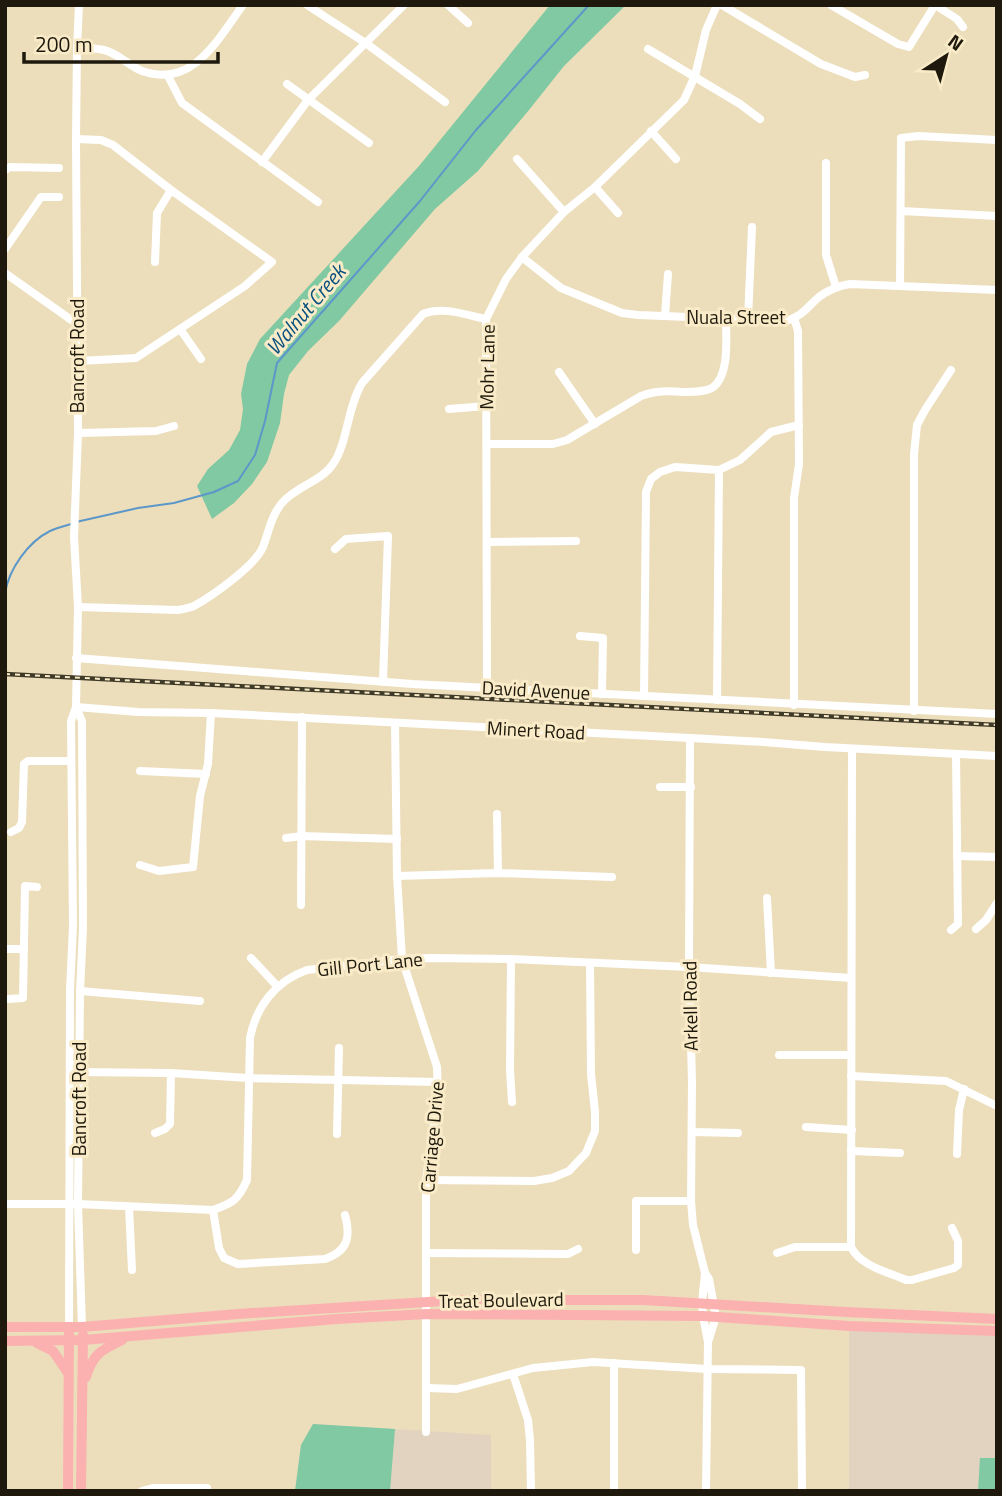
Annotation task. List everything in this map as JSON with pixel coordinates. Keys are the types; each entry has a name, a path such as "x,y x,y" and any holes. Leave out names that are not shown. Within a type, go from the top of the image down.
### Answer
{"main road":[{"name":"Treat Boulevard","path":"5,1327 82,1327 426,1301 586,1300 708,1303 997,1319"},
{"name":"Treat Boulevard","path":"5,1341 68,1341 427,1314 703,1316 849,1326 997,1331"},
{"name":"Bancroft Road","path":"68,1491 69,1327"},
{"name":"Bancroft Road","path":"81,1491 82,1327"},
{"path":"82,1388 95,1356 129,1337"},
{"path":"34,1341 54,1351 68,1373"}],"street":[{"name":"Bancroft Road","path":"75,1072 70,990 73,926 71,722 76,708 78,607 74,537 78,433 76,139 79,5"},
{"path":"77,48 105,50 143,71 169,76 203,59 243,5"},
{"path":"307,5 367,44 445,102"},
{"path":"262,162 308,100 404,5"},
{"path":"448,5 468,23"},
{"path":"720,5 821,64 855,77 865,75"},
{"name":"Mohr Lane","path":"487,688 486,319 506,279 522,257 564,212 595,187 684,100 695,76 706,30 720,5"},
{"path":"831,5 898,44 909,47 935,5 957,19 963,27"},
{"path":"648,49 740,104 760,119"},
{"path":"169,76 182,103 318,202"},
{"path":"288,84 369,143"},
{"path":"651,131 677,159"},
{"path":"900,286 901,138 918,136 997,140"},
{"path":"76,139 101,140 113,145 272,262 245,286 136,358 78,361"},
{"path":"517,159 564,212"},
{"path":"826,163 826,255 836,287 857,284 997,290"},
{"path":"5,170 10,167 59,168"},
{"path":"595,187 618,213"},
{"path":"155,262 157,213 171,190"},
{"path":"5,249 41,197 59,197"},
{"path":"901,211 997,216"},
{"path":"748,319 752,226"},
{"name":"Nuala Street","path":"522,257 561,288 622,313 786,320 801,315 825,292 836,287"},
{"path":"5,274 77,324"},
{"path":"665,316 668,274"},
{"path":"78,607 178,610 192,607 208,597 255,559 262,548 271,520 284,500 324,475 333,465 355,396 362,383 423,314 441,310 486,319"},
{"path":"794,318 798,331 799,425 799,464 794,498 794,705"},
{"path":"487,444 553,444 566,440 654,391 696,392 712,388 721,377 726,361 726,319"},
{"path":"180,329 201,359"},
{"path":"914,711 914,454 917,425 951,370"},
{"path":"559,372 595,424"},
{"path":"449,409 486,406"},
{"path":"644,696 646,492 652,479 660,472 675,467 719,470 740,460 771,432 799,425"},
{"path":"78,433 156,432 174,426"},
{"path":"718,700 719,470"},
{"path":"335,549 346,539 388,536 383,682"},
{"path":"488,541 576,541"},
{"path":"580,636 603,638 602,694"},
{"name":"David Avenue","path":"76,658 383,682 997,714"},
{"name":"Bancroft Road","path":"69,1327 74,1204 75,1072 83,928 82,721 76,708"},
{"name":"Minert Road","path":"76,708 997,756"},
{"path":"140,864 159,870 193,867 200,796 209,754 211,713"},
{"path":"301,905 302,718"},
{"name":"Carriage Drive","path":"396,723 397,877 402,959 437,1067 438,1082 426,1180 426,1432"},
{"name":"Arkell Road","path":"690,738 691,1201 708,1303 716,1317 708,1342"},
{"path":"852,749 851,1247 860,1260 906,1280 919,1279 958,1265 958,1241 952,1228"},
{"path":"951,930 958,924 956,754"},
{"path":"11,832 19,828 22,822 24,764 28,761 71,761"},
{"path":"140,771 206,774"},
{"path":"660,787 691,787"},
{"path":"497,814 498,873"},
{"path":"286,838 302,836 397,839"},
{"path":"957,856 997,857"},
{"path":"397,877 498,873 612,877"},
{"path":"9,999 23,998 25,886 37,887"},
{"path":"767,898 771,974"},
{"path":"976,929 986,920 997,902"},
{"path":"5,949 24,949"},
{"path":"251,958 278,987"},
{"name":"Gill Port Lane","path":"213,1210 233,1203 241,1194 247,1180 248,1078 252,1025 264,1002 296,974 307,970 432,958 690,967 850,978"},
{"path":"511,959 512,1102"},
{"path":"426,1180 534,1181 552,1178 569,1171 586,1153 595,1131 591,1074 590,963"},
{"path":"80,991 200,1001"},
{"path":"337,1134 339,1048"},
{"path":"779,1055 851,1055"},
{"path":"75,1072 438,1082"},
{"path":"155,1133 170,1124 171,1073"},
{"path":"851,1076 946,1081 997,1106"},
{"path":"957,1154 959,1110 964,1089"},
{"path":"806,1127 852,1130"},
{"path":"692,1132 738,1133"},
{"path":"851,1151 900,1153"},
{"path":"636,1250 636,1200 691,1201"},
{"path":"5,1204 213,1210 219,1248 224,1258 238,1264 325,1259 335,1255 347,1242 348,1227 345,1215"},
{"name":"Bancroft Road","path":"74,1204 81,1250 82,1327"},
{"path":"129,1207 132,1270"},
{"path":"777,1253 794,1247 851,1247"},
{"path":"426,1253 568,1254 578,1249"},
{"name":"Arkell Road","path":"706,1491 708,1342 703,1316 708,1303"},
{"path":"426,1388 457,1389 533,1368 570,1363 801,1370 802,1491"},
{"path":"614,1363 614,1491"},
{"path":"513,1374 528,1420 531,1491"},
{"path":"142,1491 207,1488"}],"shaded area":[{"path":"849,1326 997,1331 997,1491 849,1491"},
{"path":"313,1424 491,1435 491,1491 295,1491 301,1445"}],"green space":[{"path":"550,5 626,5 564,66 478,171 435,209 339,321 308,351 289,375 280,423 267,462 252,484 234,503 212,519 197,486 208,469 229,450 240,430 243,409 241,394 247,364 260,339 419,166"},
{"path":"313,1424 395,1429 390,1491 295,1491 301,1445"},
{"path":"980,1458 997,1458 997,1491 978,1491"}],"waterway":[{"name":"Walnut Creek","path":"76,522 174,503 214,492 238,481 255,455 277,363 420,201 476,130 589,5"},
{"name":"Walnut Creek","path":"5,593 11,575 27,549 50,531 71,524"}],"railway":[{"path":"5,674 997,725"}]}
